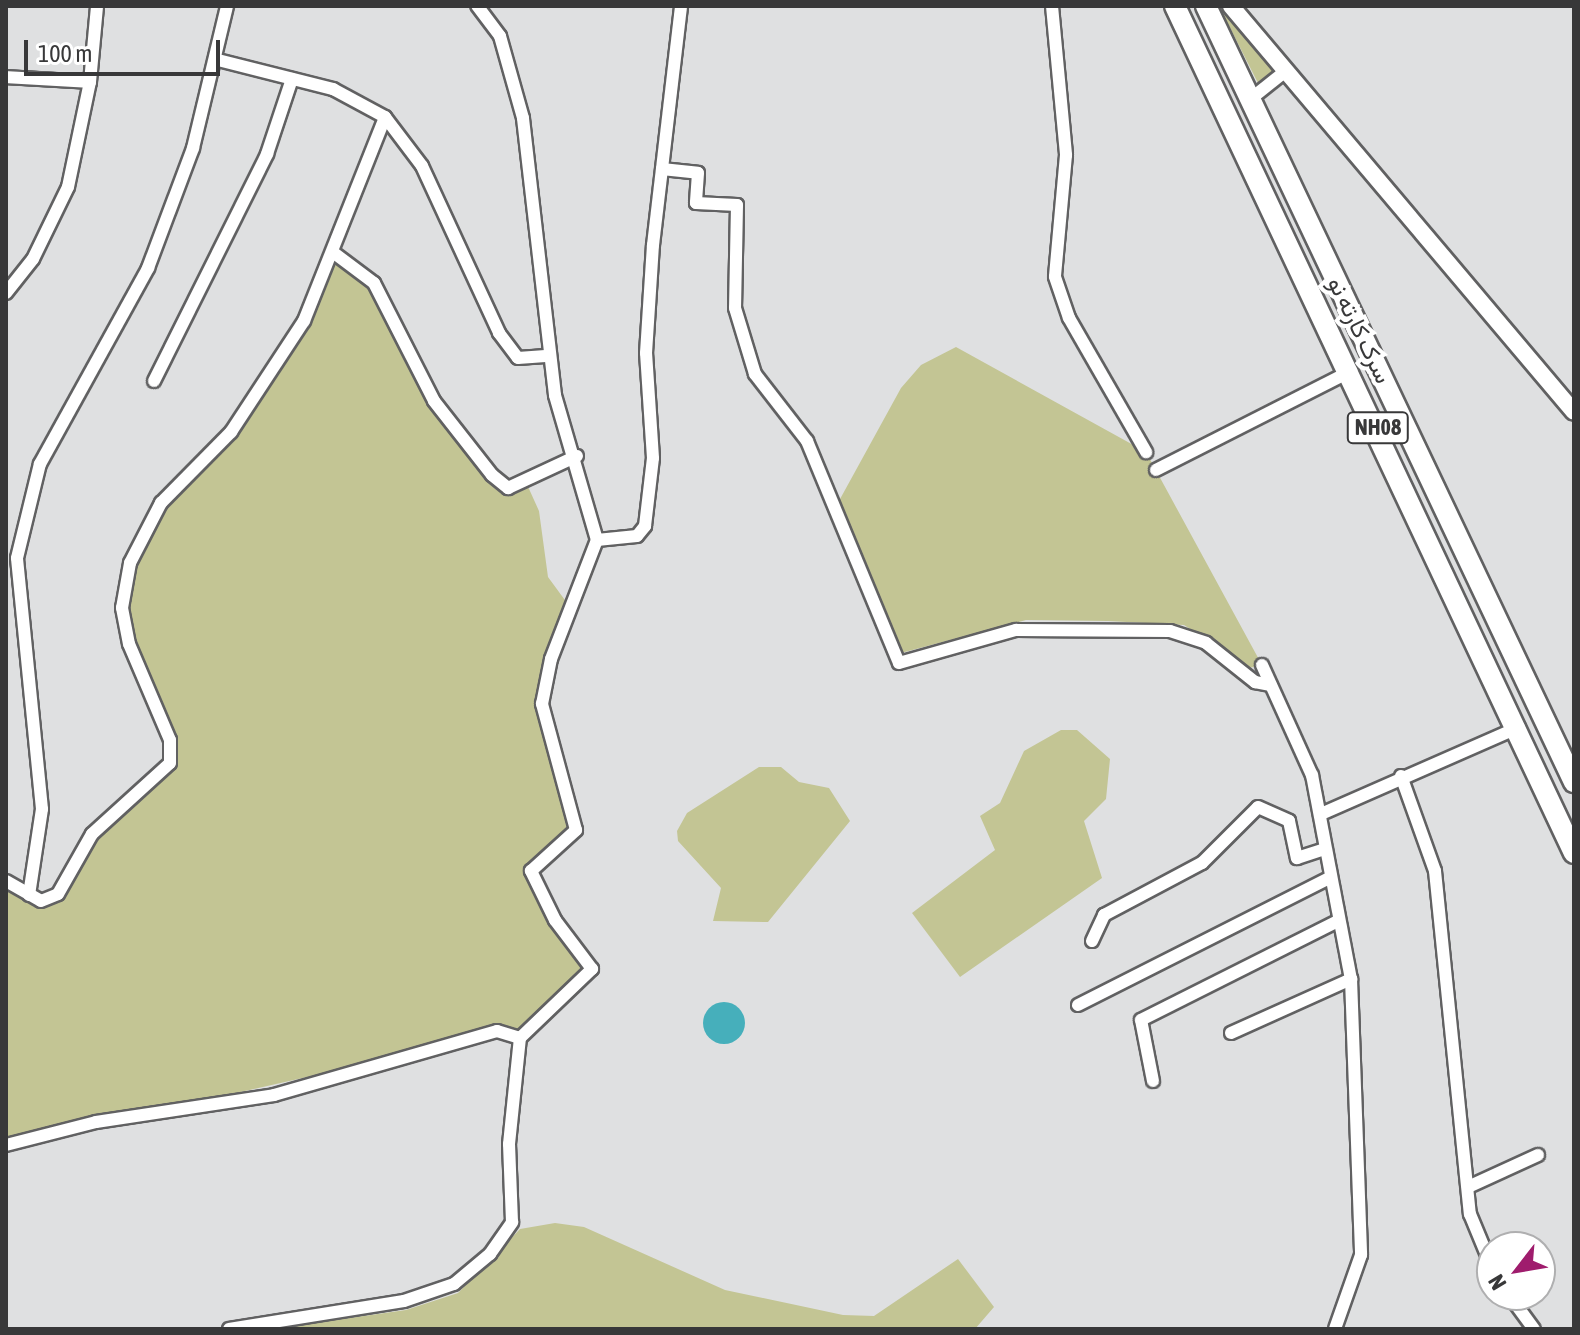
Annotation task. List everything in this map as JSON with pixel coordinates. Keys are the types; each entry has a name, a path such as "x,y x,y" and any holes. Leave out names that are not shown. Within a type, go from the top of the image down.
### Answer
{"highway":[{"name":"سرک کارته نو","path":"1175,6 1519,727 1574,853"},
{"name":"سرک کارته نو","path":"1207,8 1253,97 1574,782"},
{"path":"1185,28 1207,8"}],"main road":[{"path":"1231,6 1574,412"}],"street":[{"path":"6,293 33,259 68,187 90,82 97,6"},
{"path":"29,895 42,809 17,558 40,464 148,268 218,60 227,6"},
{"path":"229,1329 404,1301 454,1284 490,1254 512,1222 509,1144 520,1038 592,969 555,920 531,871 576,830 542,704 551,659 597,540 549,356 523,118 500,36 477,6"},
{"path":"597,540 637,536 645,526 653,458 646,353 662,169 681,6"},
{"path":"1052,6 1066,155 1055,277 1069,318 1146,452"},
{"path":"218,60 333,89 385,117 422,166 499,333 518,358 549,356"},
{"path":"1253,97 1287,70"},
{"path":"6,77 90,82"},
{"path":"154,381 267,154 292,79"},
{"path":"6,881 41,901 58,894 99,825 170,763 170,740 129,644 122,608 130,563 161,503 231,432 304,321 334,253 385,117"},
{"path":"662,169 698,173 696,203 737,205 735,308 755,374 807,441 899,663 1016,630 1170,631 1206,643 1255,682 1271,685"},
{"path":"334,253 374,283 434,401 492,475 508,488 577,456"},
{"path":"1156,470 1351,371"},
{"path":"1262,665 1321,814 1327,879 1351,979 1361,1255 1337,1328"},
{"path":"1321,814 1401,776 1519,727"},
{"path":"1401,776 1435,871 1468,1187 1481,1231"},
{"path":"1092,941 1104,915 1202,863 1258,807 1289,821 1297,858 1324,849"},
{"path":"1078,1005 1327,879"},
{"path":"1153,1081 1141,1020 1336,922"},
{"path":"1231,1033 1351,979"},
{"path":"6,1145 96,1122 274,1095 497,1031 520,1038"},
{"path":"1468,1187 1538,1155"},
{"path":"1521,1311 1534,1329"}],"green space":[{"path":"1223,14 1236,18 1278,67 1259,85"},
{"path":"334,253 360,267 419,376 508,488 525,480 539,511 548,577 570,607 542,704 576,830 531,878 591,962 520,1038 506,1032 6,1145 6,881 49,899 92,834 173,754 129,644 124,585 150,521 213,453 304,321"},
{"path":"956,347 1146,452 1262,665 1249,668 1184,625 1108,621 1026,620 901,653 834,510 901,388 921,365"},
{"path":"1061,730 1077,730 1110,759 1106,799 1084,821 1102,878 960,977 912,913 995,850 980,816 1000,803 1024,751"},
{"path":"759,767 781,767 799,782 829,788 850,821 768,922 713,921 721,888 678,841 677,831 687,813"},
{"path":"555,1223 584,1227 725,1290 843,1315 874,1316 958,1259 994,1307 975,1329 272,1329 406,1310 458,1293 520,1229"}],"water":[{"path":"724,1002 739,1008 745,1023 739,1038 724,1044 709,1038 703,1023 709,1008"}]}
